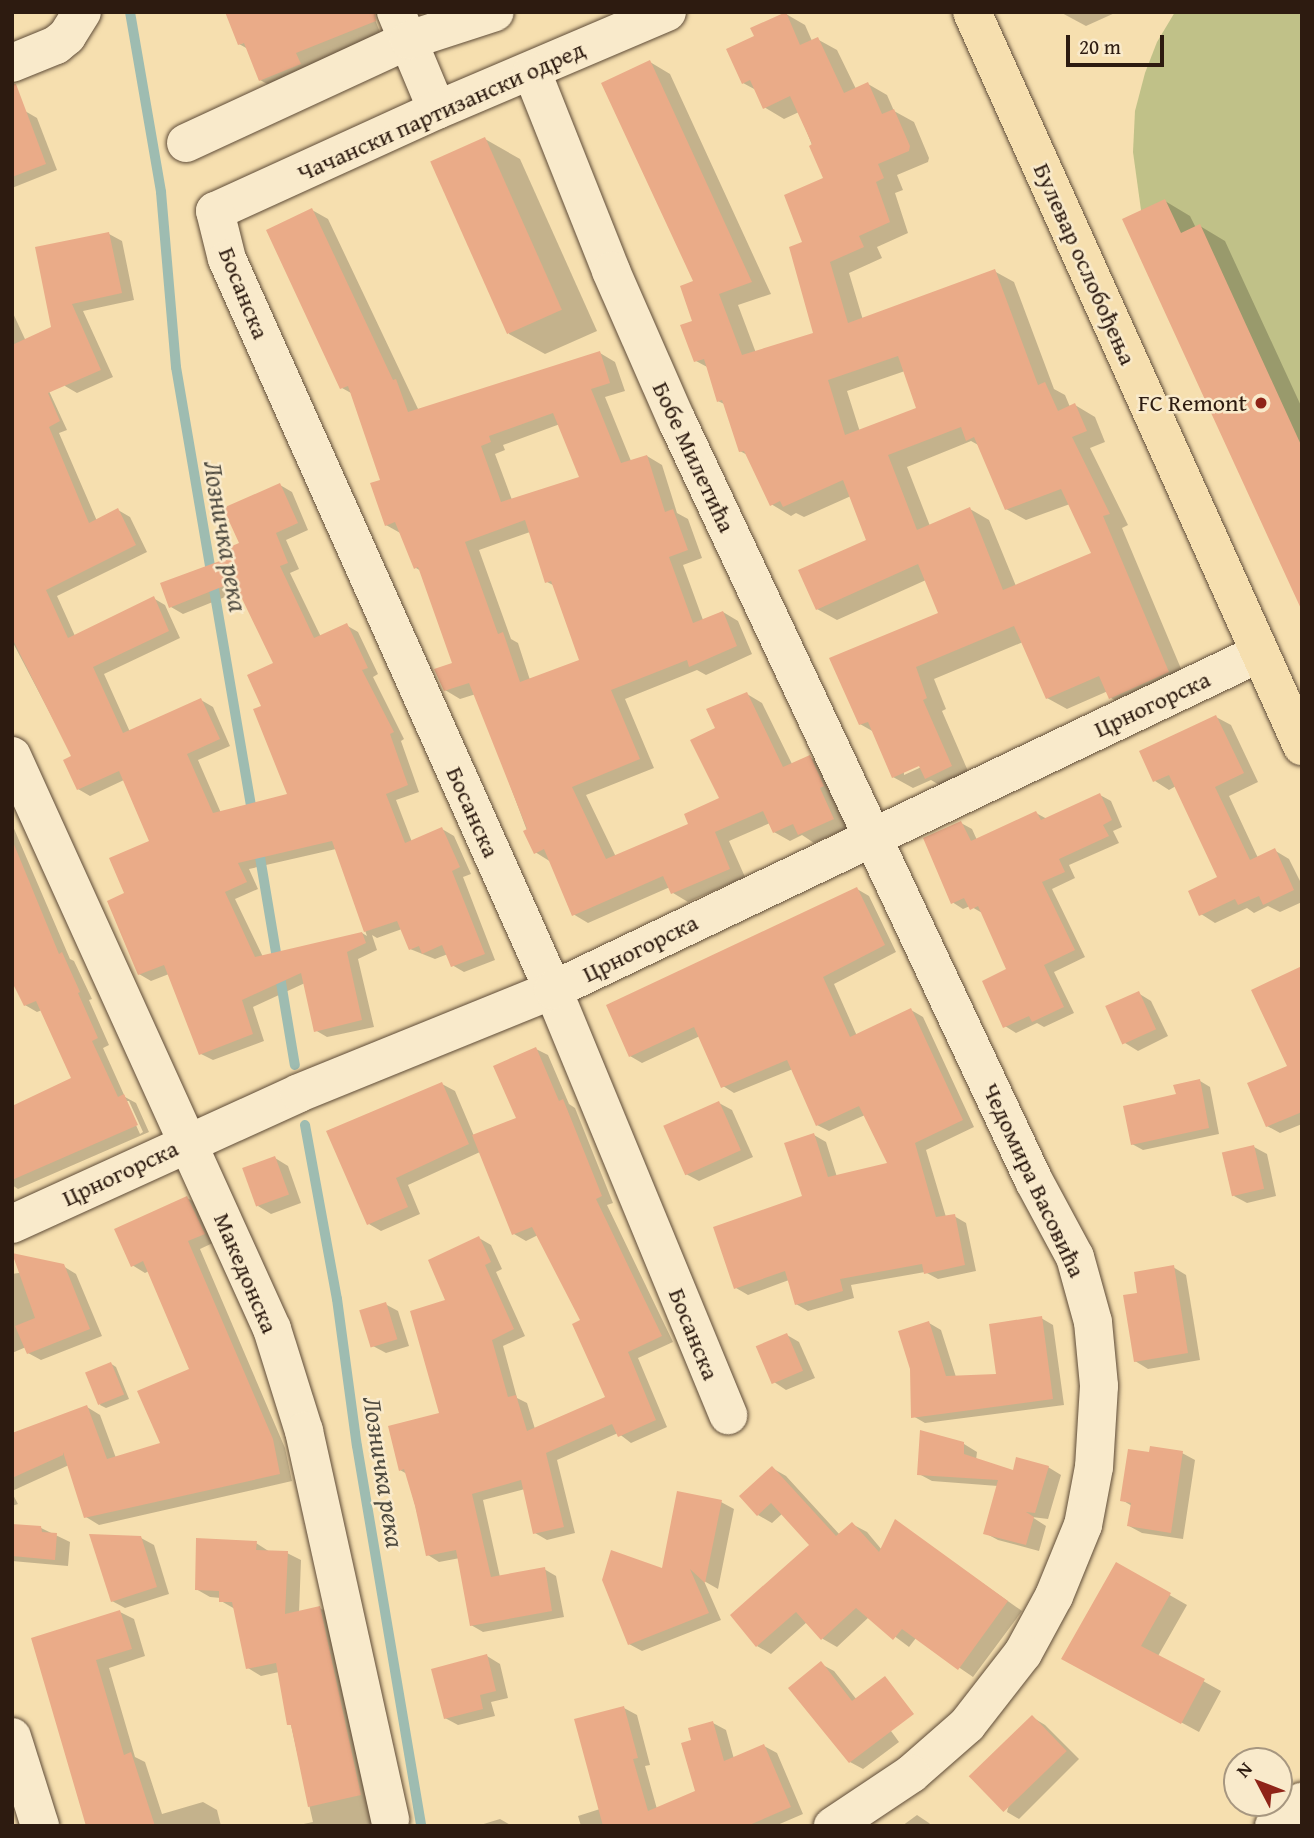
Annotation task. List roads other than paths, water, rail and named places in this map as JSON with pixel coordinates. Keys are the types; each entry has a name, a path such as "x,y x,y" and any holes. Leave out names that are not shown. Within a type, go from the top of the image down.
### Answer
{"main road":[{"name":"Булевар ослобођења","path":"972,12 1302,746"}],"street":[{"path":"12,63 56,45 67,36 82,12"},
{"path":"186,144 402,26 495,12"},
{"name":"Чачански партизански одред","path":"215,211 437,110 532,72 667,12"},
{"path":"402,26 437,110"},
{"name":"Бобе Милетића","path":"532,72 611,271 677,421 873,835"},
{"name":"Босанска","path":"215,211 226,259 553,990 728,1415"},
{"name":"Црногорска","path":"12,1224 189,1141 553,990 873,835 1260,653"},
{"name":"Македонска","path":"12,756 272,1329 304,1431 390,1820"},
{"name":"Чедомира Васовића","path":"833,1826 911,1774 967,1725 1023,1653 1054,1596 1083,1525 1094,1467 1099,1386 1093,1322 1074,1257 1034,1181 873,835"},
{"path":"12,1737 40,1826"},
{"path":"1274,1826 1302,1802"}],"waterway":[{"name":"Лозничка река","path":"130,12 161,192 176,367 253,817"},
{"name":"Лозничка река","path":"258,845 295,1065"},
{"name":"Лозничка река","path":"305,1125 337,1299 357,1446 421,1826"}],"place":[{"name":"FC Remont","path":"1261,403"}]}
